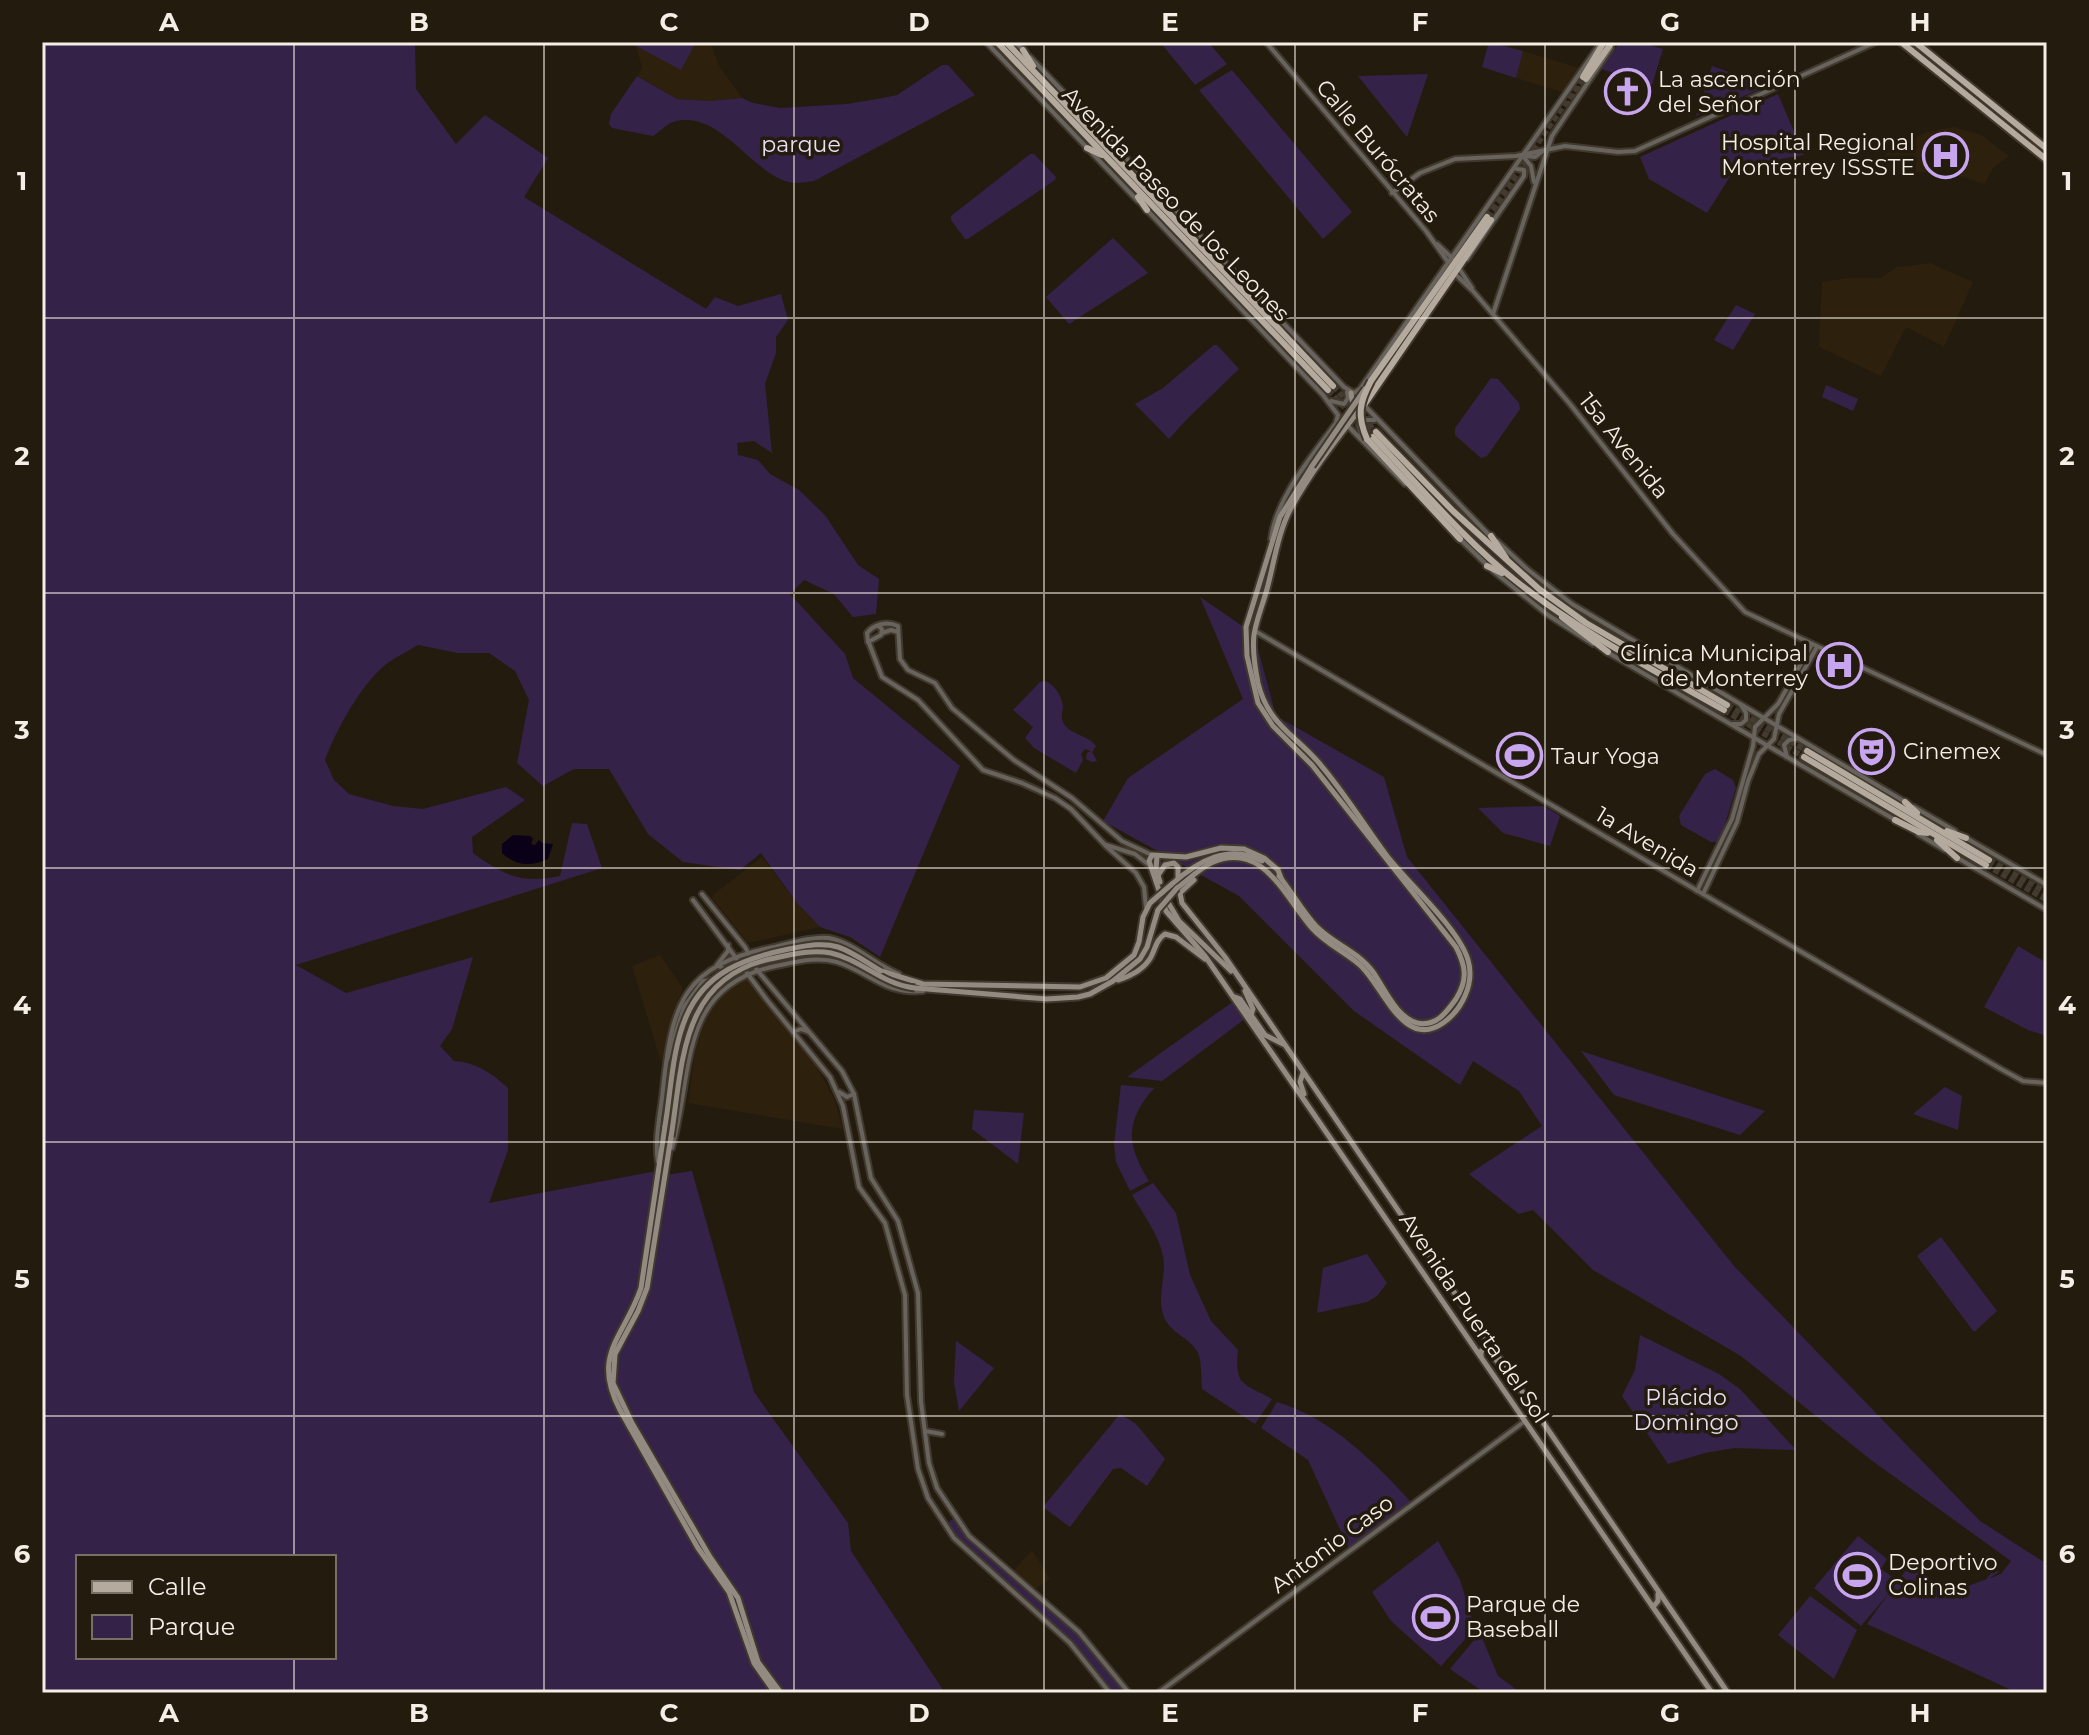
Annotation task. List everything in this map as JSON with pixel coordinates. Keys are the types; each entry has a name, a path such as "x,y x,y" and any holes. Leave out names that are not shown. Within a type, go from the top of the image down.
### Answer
{"main road":[{"name":"Avenida Paseo de los Leones","path":"997,42 1328,390"},
{"name":"Avenida Paseo de los Leones","path":"1006,42 1241,288 1328,390"},
{"path":"1603,42 1584,78 1613,42"},
{"path":"1901,42 2047,160"},
{"path":"1915,42 2047,149"},
{"path":"1023,50 1039,76"},
{"path":"1097,137 1114,146"},
{"path":"1087,148 1108,157"},
{"path":"1130,184 1147,210"},
{"path":"775,1693 754,1663 729,1592 698,1548 620,1410 607,1375 611,1350 641,1288 689,1028 702,1002 725,978 738,970 794,954 824,952 846,959 889,983 915,988 1057,989 1089,985 1117,970 1134,955 1150,903 1209,864 1227,859 1246,860 1271,874 1313,929 1368,973 1407,1025 1434,1028 1450,1018 1467,992 1470,972 1461,944 1387,856 1317,760 1271,716 1262,698 1250,655 1289,513 1364,405 1454,264 1489,218"},
{"path":"1185,220 1188,231"},
{"path":"1178,878 1208,858 1227,853 1257,858 1281,878 1316,926 1365,962 1393,1003 1410,1020 1431,1023 1438,1020 1454,1002 1465,982 1466,972 1456,947 1312,765 1264,716 1258,703 1246,627 1285,507 1440,278 1454,264 1459,249"},
{"path":"1241,288 1261,299"},
{"path":"1371,381 1359,410 1361,426 1460,539"},
{"path":"1360,389 1362,396 1370,394"},
{"path":"1348,391 1353,412 1349,424"},
{"path":"1371,438 1506,561 1568,611 1726,707 1655,672 1515,580 1476,545 1371,438"},
{"path":"1324,440 1326,447 1334,445"},
{"path":"1311,478 1320,460 1317,450"},
{"path":"1491,536 1506,561"},
{"path":"1487,566 1515,580"},
{"path":"1558,611 1608,652"},
{"path":"1568,611 1604,629 1612,629"},
{"path":"1924,821 1806,754 1987,863"},
{"path":"1905,802 1934,833 1939,844 1957,858"},
{"path":"1895,820 1919,832 1966,838"},
{"path":"1154,855 1186,857 1221,848 1244,849 1264,858 1278,870 1281,878"},
{"path":"1154,855 1158,876 1173,914 1233,970"},
{"path":"1154,855 1149,865 1169,916 1201,950 1265,1035 1284,1045"},
{"path":"781,1693 758,1662 738,1598 710,1557 632,1423 613,1383 615,1354 647,1288 665,1126 680,1037 687,1016 701,992 734,965 805,946 827,945 849,952 881,971 925,986 1064,999 1090,994 1113,981 1144,955 1158,910 1178,878 1178,867 1174,863 1162,867 1158,876"},
{"path":"1209,864 1182,889 1179,896 1233,970"},
{"path":"1113,981 1125,978 1147,962 1157,939 1165,934 1176,937 1208,961"},
{"name":"Avenida Puerta del Sol","path":"1233,970 1728,1693"},
{"path":"1246,989 1253,1009 1250,1016"},
{"name":"Avenida Puerta del Sol","path":"1250,1016 1712,1693"},
{"path":"1269,1047 1274,1040"},
{"path":"1281,1065 1293,1070 1296,1063"},
{"path":"1303,1073 1300,1082 1307,1103"},
{"path":"1454,1316 1471,1333 1475,1331 1475,1323"},
{"path":"1481,1356 1481,1351 1486,1349 1505,1368"},
{"path":"1588,1512 1594,1509 1600,1511 1615,1534 1621,1537"},
{"path":"1640,1588 1652,1599 1656,1598 1658,1591"},
{"path":"1653,1607 1658,1601 1658,1591"},
{"path":"1684,1652 1696,1661 1701,1656 1700,1651"}],"street":[{"path":"986,42 1147,210 1328,390 1335,404 1344,404 1348,391"},
{"path":"1015,42 1348,391 1356,393 1360,389 1440,278"},
{"name":"Calle Burócratas","path":"1266,42 1454,264"},
{"path":"1459,249 1520,157 1603,42"},
{"path":"1493,314 1546,149 1613,42"},
{"path":"1392,193 1413,176 1449,161 1474,157 1520,157 1546,149 1573,146 1624,152 1642,148 1876,42"},
{"path":"1542,130 1544,137 1552,136"},
{"path":"1520,157 1531,166 1534,185"},
{"path":"1500,158 1511,164 1512,172"},
{"path":"1454,264 1470,256 1524,176 1524,170 1520,168 1512,172"},
{"name":"15a Avenida","path":"1454,264 1673,534 1739,606 1753,618 1814,646"},
{"path":"1271,546 1273,529 1283,501 1337,420 1328,390"},
{"path":"1364,405 1491,536 1549,587 1612,629 2047,885"},
{"path":"1371,438 1359,425 1366,418 1377,420"},
{"path":"1349,424 1371,438"},
{"path":"1460,539 1487,566 1548,615 1754,740 2047,908"},
{"path":"1146,909 1147,899 1141,880 1071,809 1022,783 983,770 918,700 882,677 866,640 867,633 891,623 898,626 900,659 908,670 935,683 952,708 1014,760 1087,811 1122,841 1154,855"},
{"path":"878,626 882,633"},
{"path":"869,643 882,633 891,630 898,632"},
{"name":"1a Avenida","path":"1255,631 2023,1081 2047,1083"},
{"path":"1700,892 1732,819 1755,727 1778,704 1814,646"},
{"path":"1700,892 1727,845 1759,754 1774,739 1782,707 1814,646"},
{"path":"1814,646 2047,755"},
{"path":"1726,723 1737,725 1744,722 1746,713 1739,703"},
{"path":"1788,759 1784,745 1789,740 1799,738"},
{"path":"1055,798 1060,791"},
{"path":"1087,811 1097,809"},
{"path":"1114,848 1122,841"},
{"path":"1104,844 1135,854 1149,865"},
{"path":"702,894 748,952 768,984 842,1071 854,1094 871,1178 897,1218 918,1293 919,1377 925,1431 937,1488 963,1528 1083,1635 1129,1693"},
{"path":"693,900 747,974 820,1064 843,1106 859,1187 885,1223 905,1295 907,1395 922,1484 954,1538 1058,1632 1110,1693"},
{"path":"814,939 838,940 885,968 921,981 925,986 915,991 896,990 847,966 825,960 757,970 725,987 708,1006 696,1029 677,1130 669,1157 662,1162 657,1153 666,1062 673,1022 682,999 695,982 717,965 736,955 768,948 814,939"},
{"path":"717,965 726,954 728,945"},
{"path":"768,948 767,960 774,966"},
{"path":"717,965 727,971 731,983"},
{"path":"768,984 774,966"},
{"path":"666,1062 671,1055 679,1017 695,989 708,979 725,987"},
{"path":"786,1024 795,1024 798,1017"},
{"path":"793,1032 801,1029 811,1034"},
{"path":"820,1044 820,1064"},
{"path":"837,1091 844,1097 854,1094"},
{"path":"876,1213 884,1211 887,1205"},
{"path":"885,1223 889,1218 897,1218"},
{"path":"907,1325 914,1328 919,1325"},
{"path":"907,1334 912,1331 919,1334"},
{"name":"Antonio Caso","path":"1158,1693 1525,1421"},
{"path":"925,1431 942,1434"},
{"path":"994,1576 1003,1566"},
{"path":"999,1581 1000,1575 1008,1570"},
{"path":"1058,1632 1066,1621"}],"shaded area":[{"path":"639,42 710,42 719,66 742,98 710,101 677,99 638,76 642,67 636,46"},
{"path":"1523,51 1579,68 1562,92 1516,78"},
{"name":"Hospital Regional Monterrey ISSSTE","path":"1954,127 1981,135 2009,156 1994,167 1984,184 1952,173 1935,171 1884,176 1882,158 1888,151 1927,132"},
{"path":"1930,263 1973,282 1944,347 1906,327 1881,376 1819,347 1822,282 1881,278 1897,267"},
{"path":"513,835 530,836 533,839 531,844 535,845 539,840 553,844 548,859 524,864 507,857 502,853 502,844"},
{"path":"762,857 820,927 748,943 712,898"},
{"path":"660,955 683,988 661,1062 632,966"},
{"path":"746,978 817,1067 835,1101 843,1129 688,1103 696,1044 703,1021 720,995"},
{"path":"1032,1550 1050,1579 1037,1588 1032,1588 1014,1570"}],"green space":[{"path":"42,42 415,42 416,89 456,144 485,115 548,158 524,197 706,309 715,297 738,306 781,294 788,320 776,337 776,353 765,384 772,453 754,441 737,443 738,455 758,460 770,474 799,490 825,515 858,565 879,579 876,614 853,617 834,594 804,580 790,594 845,654 853,678 960,766 880,957 850,937 820,927 797,903 761,853 740,870 683,862 648,834 609,769 574,769 543,786 517,763 529,700 515,671 489,653 458,653 418,645 385,665 350,709 325,760 334,780 349,794 393,806 423,809 506,787 525,800 472,837 473,853 514,876 534,879 560,876 572,823 587,824 602,868 296,965 346,993 473,957 452,1029 440,1046 454,1061 483,1069 508,1088 508,1150 489,1203 651,1172 666,1175 692,1171 754,1392 848,1523 851,1551 945,1693 42,1693"},
{"path":"639,42 696,42 681,70 636,46"},
{"path":"1160,42 1208,42 1227,64 1195,85"},
{"path":"1489,42 1523,51 1516,78 1482,67"},
{"path":"1620,42 1639,42 1663,49 1652,85 1601,69"},
{"name":"parque","path":"942,65 948,65 975,95 814,181 792,183 775,176 720,132 705,124 690,120 673,122 653,136 612,128 609,124 611,114 637,76 677,99 710,101 742,98 780,108 847,104 897,95"},
{"path":"1712,66 1768,86 1696,116"},
{"path":"1232,70 1352,212 1323,239 1199,90"},
{"path":"1428,74 1407,137 1358,76"},
{"path":"1778,94 1804,155 1736,167 1707,213 1649,179 1640,157"},
{"path":"1034,154 1056,177 1055,180 965,239 951,216"},
{"path":"1113,238 1148,273 1069,324 1046,297"},
{"path":"1736,305 1755,314 1733,350 1714,340"},
{"path":"1214,345 1239,369 1169,439 1135,404 1163,388"},
{"path":"1491,378 1498,379 1519,403 1520,409 1487,456 1481,458 1455,435 1455,428"},
{"path":"1826,385 1858,399 1853,411 1822,397"},
{"path":"1200,597 1254,634 1276,716 1384,777 1407,857 1734,1266 1980,1521 2047,1564 2047,1693 2018,1693 1867,1624 1889,1593 1861,1626 1814,1588 1858,1536 1887,1559 1881,1569 1898,1581 1910,1565 1949,1593 1987,1579 1991,1573 1981,1568 1985,1562 1999,1572 1988,1579 2001,1574 2011,1561 1871,1460 1741,1356 1593,1270 1533,1210 1519,1214 1469,1174 1542,1126 1519,1091 1473,1061 1460,1085 1354,1011 1239,896 1103,821 1128,778 1243,699"},
{"path":"1045,681 1055,688 1061,698 1064,724 1096,746 1092,752 1097,761 1086,759 1091,751 1085,749 1076,773 1034,748 1025,738 1033,727 1013,710 1040,682"},
{"path":"1715,769 1733,780 1736,788 1721,837 1711,842 1681,825 1679,816 1705,774"},
{"path":"1544,806 1560,816 1550,846 1503,833 1478,808"},
{"path":"2018,946 2047,963 2047,1036 2028,1030 1984,1007"},
{"path":"1234,1001 1246,1018 1162,1081 1127,1077"},
{"path":"1581,1051 1765,1111 1740,1135 1614,1095"},
{"path":"1121,1085 1154,1088 1138,1111 1132,1133 1136,1156 1149,1181 1130,1191 1116,1162 1114,1144"},
{"path":"1945,1087 1962,1096 1958,1130 1913,1114"},
{"path":"974,1110 1024,1113 1018,1164 972,1129"},
{"path":"1153,1183 1176,1213 1190,1275 1211,1321 1238,1350 1239,1377 1247,1386 1272,1399 1255,1424 1202,1389 1198,1353 1171,1328 1164,1317 1161,1248 1132,1195"},
{"path":"1941,1237 1997,1311 1974,1332 1917,1256"},
{"path":"1367,1254 1387,1283 1377,1296 1367,1302 1317,1313 1323,1268"},
{"name":"Plácido Domingo","path":"1640,1335 1719,1374 1740,1389 1796,1450 1734,1448 1668,1464 1622,1396 1635,1370"},
{"path":"956,1341 994,1368 959,1411 954,1382"},
{"path":"1277,1402 1315,1418 1333,1430 1367,1457 1411,1502 1349,1549 1308,1460 1261,1428"},
{"path":"1120,1414 1136,1424 1165,1459 1147,1486 1121,1468 1113,1469 1070,1527 1043,1507"},
{"path":"953,1519 961,1530 1081,1637 1126,1693 1112,1693 1071,1643 955,1537 947,1523"},
{"path":"1438,1541 1460,1580 1475,1628 1441,1666 1391,1621 1372,1592"},
{"name":"Deportivo Colinas","path":"1810,1596 1857,1630 1834,1679 1778,1635"},
{"path":"1480,1633 1498,1676 1521,1693 1485,1693 1450,1669"}],"tunnel":[{"path":"1487,217 1583,77"},
{"path":"1567,107 1586,79"},
{"path":"1491,220 1518,179"},
{"path":"1333,386 1355,409"},
{"path":"1328,390 1373,437"},
{"path":"1362,417 1376,432"},
{"path":"1727,705 1807,751"},
{"path":"1724,710 1804,757"},
{"path":"1989,860 2047,893"},
{"path":"1986,865 2047,900"}],"place":[{"name":"La ascención del Señor","path":"1627,92"},
{"name":"Hospital Regional Monterrey ISSSTE","path":"1946,155"},
{"name":"Clínica Municipal de Monterrey","path":"1839,666"},
{"name":"Cinemex","path":"1872,751"},
{"name":"Taur Yoga","path":"1520,756"},
{"name":"Deportivo Colinas","path":"1857,1575"},
{"name":"Parque de Baseball","path":"1435,1617"}]}
